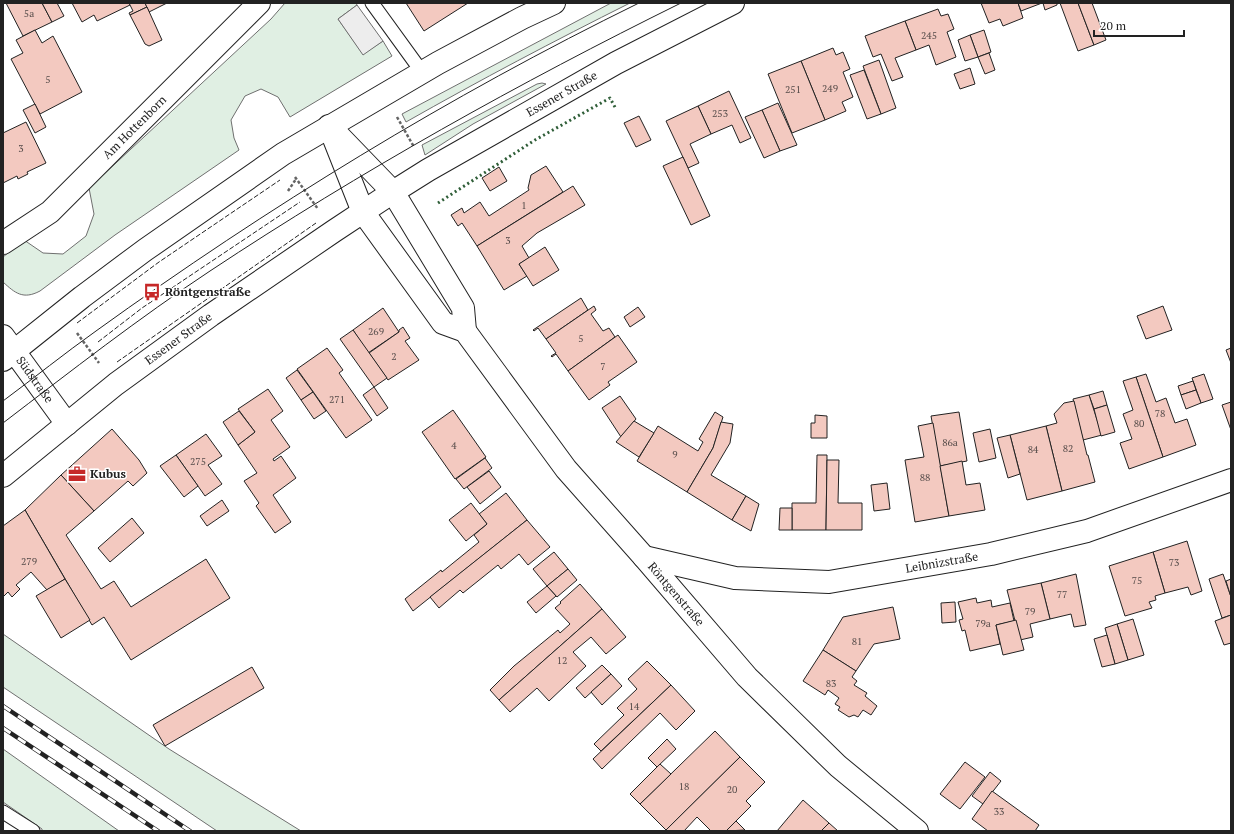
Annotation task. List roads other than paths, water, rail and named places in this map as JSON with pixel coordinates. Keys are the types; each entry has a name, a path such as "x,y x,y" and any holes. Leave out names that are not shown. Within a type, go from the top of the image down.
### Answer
{"street":[{"name":"Am Hottenborn","path":"3,243 50,212 259,3"},
{"path":"7,349 62,312 145,250 283,154 422,72 522,18 554,3"},
{"name":"Essener Straße","path":"3,476 116,384 211,315 393,192 428,170 616,63 733,3"},
{"path":"329,126 393,192 463,308 465,331 443,323 364,212 329,126"},
{"name":"Röntgenstraße","path":"465,331 566,469 644,557 747,678 838,766 917,831"},
{"name":"Südstraße","path":"7,349 67,424"},
{"name":"Leibnizstraße","path":"644,557 735,578 829,582 992,554 1087,531 1231,480"}],"lane":[{"path":"372,3 422,72"},
{"path":"3,812 33,831"}],"tram line":[{"path":"3,401 84,339 161,285 293,197 361,155 498,76 639,3"},
{"path":"3,423 157,307 267,234 325,198 383,163 501,97 620,33 681,3"}],"railway":[{"path":"3,706 190,831"},
{"path":"3,728 158,831"}],"place":[{"name":"Röntgenstraße","path":"152,292"},
{"name":"Kubus","path":"77,474"}]}
